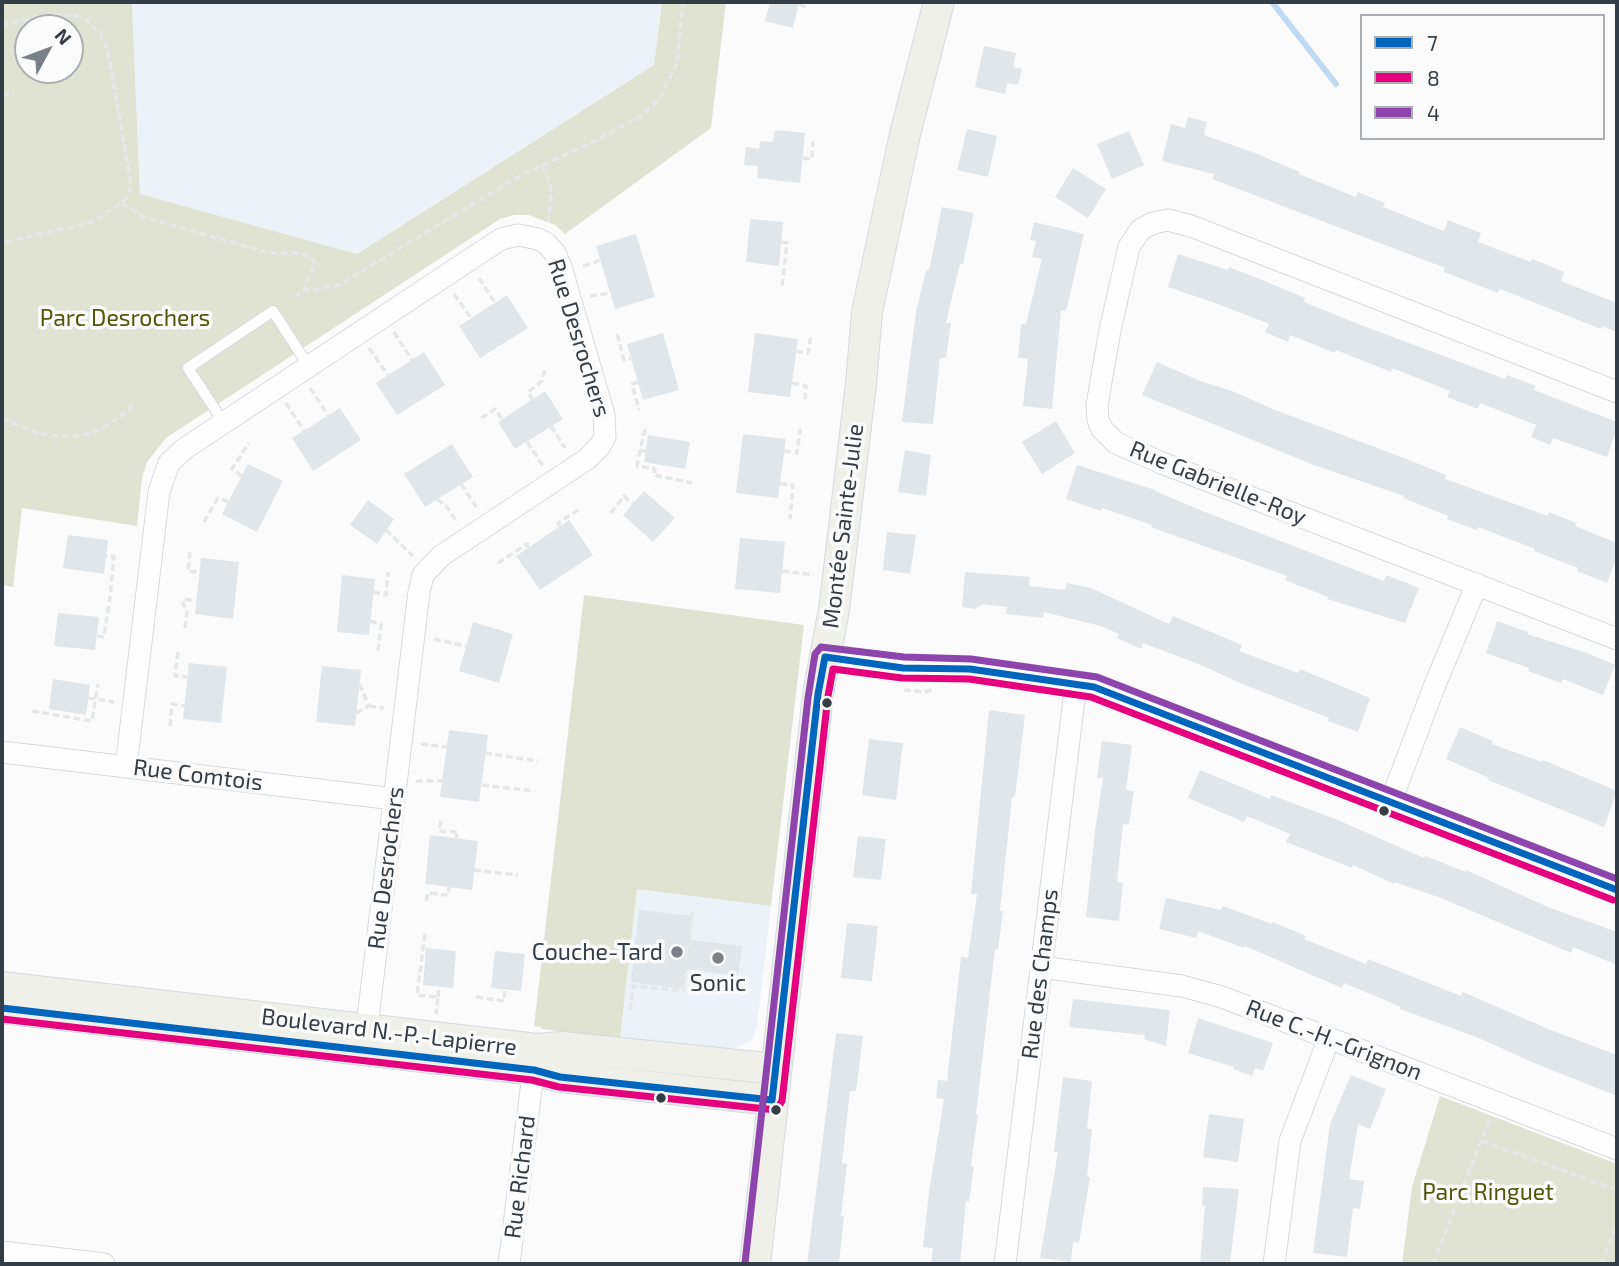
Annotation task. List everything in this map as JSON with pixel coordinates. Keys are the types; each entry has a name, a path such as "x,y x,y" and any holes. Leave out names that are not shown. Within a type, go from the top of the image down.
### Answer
{"street":[{"name":"Montée Sainte-Julie","path":"755,1264 817,699 834,610 860,397 867,313 905,134 939,2"},
{"name":"Rue Gabrielle-Roy","path":"1617,392 1175,220 1153,223 1135,236 1124,264 1099,388 1097,413 1106,434 1116,443 1162,463 1617,639"},
{"name":"Rue Desrochers","path":"126,767 161,482 169,463 175,456 501,239 528,236 546,243 558,257 605,418 605,437 594,454 441,556 423,575 365,1041"},
{"path":"1391,801 1477,584"},
{"path":"825,657 903,668 956,667 1094,687 1617,890"},
{"name":"Rue des Champs","path":"1005,1264 1076,683"},
{"name":"Rue Comtois","path":"2,752 394,799"},
{"name":"Rue C.-H.-Grignon","path":"1041,967 1193,989 1222,997 1617,1149"},
{"name":"Boulevard N.-P.-Lapierre","path":"2,987 365,1041"},
{"name":"Boulevard N.-P.-Lapierre","path":"2,1008 535,1059 562,1048 776,1069"},
{"path":"1274,1264 1290,1141 1329,1038"},
{"name":"Boulevard N.-P.-Lapierre","path":"535,1059 560,1077 772,1100"},
{"name":"Rue Richard","path":"509,1264 535,1059"},
{"path":"2,1252 104,1264"}],"lane":[{"path":"224,423 188,368 262,318 273,311 309,367"}],"path":[{"path":"303,290 338,285 521,175 591,143 641,116 659,99 677,63 683,2"},
{"path":"799,5 806,7 807,2"},
{"path":"2,25 40,16 71,15 83,17 100,33 108,51 131,184 122,203 92,222 2,243"},
{"path":"2,95 14,92"},
{"path":"803,158 812,159 813,141"},
{"path":"542,165 550,185 547,224"},
{"path":"122,203 144,217 157,221 269,253 296,253 307,256 315,265 303,290 295,297"},
{"path":"781,242 787,243 782,286"},
{"path":"579,267 601,260"},
{"path":"587,296 610,293"},
{"path":"617,334 624,360 631,358"},
{"path":"796,351 808,353 811,335"},
{"path":"533,400 528,392 542,381 545,368"},
{"path":"638,382 632,384 639,410"},
{"path":"792,383 806,386 805,401"},
{"path":"2,419 38,433 79,436 99,430 127,412 132,405"},
{"path":"481,418 495,409 502,419"},
{"path":"645,429 643,451 637,466 655,469 654,475 692,483"},
{"path":"784,452 797,453 800,429"},
{"path":"242,476 232,469 249,443"},
{"path":"780,484 793,485 790,519"},
{"path":"611,513 624,496 633,504"},
{"path":"204,522 218,498 229,502"},
{"path":"560,526 558,523 581,509"},
{"path":"498,563 527,544 528,548"},
{"path":"190,552 188,571 199,572"},
{"path":"97,636 104,637 110,597 114,557 106,556"},
{"path":"782,571 814,575"},
{"path":"373,592 386,595 388,572"},
{"path":"185,628 187,611 183,604 184,599 196,601"},
{"path":"370,621 381,624 379,651"},
{"path":"430,638 466,646"},
{"path":"178,652 175,676 187,677"},
{"path":"356,712 369,706 359,683"},
{"path":"32,710 92,721 98,684"},
{"path":"88,698 118,702"},
{"path":"170,726 172,704 184,706"},
{"path":"417,744 447,747"},
{"path":"485,753 538,761"},
{"path":"413,781 442,781"},
{"path":"482,785 535,791"},
{"path":"441,821 439,831 458,832 456,838"},
{"path":"474,870 518,875"},
{"path":"426,901 428,893 448,895 449,887"},
{"path":"683,991 694,929 693,909"},
{"path":"425,934 418,995 438,997"},
{"path":"630,1010 632,986 689,992"},
{"path":"435,1020 439,987"},
{"path":"476,997 504,1001 505,989"},
{"path":"1433,1264 1491,1115"},
{"path":"1482,1141 1617,1190"},
{"path":"1601,1264 1616,1233 1617,1225"},
{"path":"1598,1250 1606,1253"}],"shaded area":[{"path":"126,2 662,2 654,65 357,254 140,194 132,4"},
{"path":"637,889 771,906 757,1026 752,1040 731,1050 620,1038"}],"green space":[{"name":"Parc Desrochers","path":"2,2 132,4 140,194 357,254 654,65 662,2 726,2 711,128 565,234 555,225 529,215 500,219 166,438 147,462 142,478 137,526 22,508 13,587 2,585"},
{"path":"584,595 804,625 771,906 637,889 620,1038 534,1026"},
{"name":"Parc Ringuet","path":"1440,1096 1617,1164 1617,1264 1402,1264 1412,1187"}],"building":[{"path":"770,2 799,2 793,28 765,21"},
{"path":"984,46 1016,53 1013,67 1022,69 1018,85 1007,83 1005,94 975,87"},
{"path":"1188,117 1207,122 1204,135 1255,153 1356,197 1358,192 1385,203 1383,207 1444,231 1448,220 1481,233 1478,242 1564,272 1561,281 1617,303 1617,332 1602,326 1601,329 1500,289 1498,293 1444,272 1445,268 1212,179 1214,174 1162,161 1171,124 1185,128"},
{"path":"967,129 997,136 988,177 957,170"},
{"path":"775,130 805,133 800,183 757,178 758,166 744,165 746,147 759,149 760,141 773,142"},
{"path":"1129,131 1144,165 1112,179 1097,144"},
{"path":"1073,168 1106,189 1088,218 1055,197"},
{"path":"942,207 973,213 972,222 946,323 951,323 946,358 940,358 933,424 902,422 916,312 926,270 929,271"},
{"path":"750,219 783,222 779,266 746,262"},
{"path":"1034,222 1084,234 1066,311 1061,310 1052,409 1023,406 1028,359 1018,358 1021,324 1026,324 1042,259 1032,257 1036,241 1030,240"},
{"path":"636,234 655,297 615,309 596,246"},
{"path":"1178,254 1228,270 1229,267 1305,298 1304,302 1358,324 1505,379 1507,375 1536,386 1534,390 1617,422 1607,457 1553,438 1550,445 1531,437 1536,425 1480,403 1478,409 1447,397 1450,391 1392,368 1391,372 1290,335 1288,342 1265,332 1269,324 1168,287"},
{"path":"507,295 528,328 480,358 459,326"},
{"path":"663,333 679,390 643,400 627,344"},
{"path":"755,333 798,339 790,397 748,392"},
{"path":"424,352 445,385 397,415 376,383"},
{"path":"1157,362 1446,475 1445,479 1548,516 1549,512 1617,543 1617,556 1607,583 1534,551 1535,549 1478,527 1477,530 1447,519 1448,516 1403,498 1404,496 1314,465 1142,395"},
{"path":"545,391 563,419 515,449 498,422"},
{"path":"340,408 361,440 313,471 292,438"},
{"path":"1056,421 1075,453 1042,474 1022,442"},
{"path":"743,434 786,439 778,498 736,493"},
{"path":"648,435 690,442 685,469 644,462"},
{"path":"452,444 473,477 425,507 404,474"},
{"path":"905,450 931,455 926,496 898,492"},
{"path":"248,464 283,481 257,532 222,514"},
{"path":"1077,465 1155,490 1384,581 1386,575 1419,588 1405,623 1327,599 1328,597 1285,580 1287,576 1151,527 1152,525 1066,499"},
{"path":"644,491 675,518 653,542 623,515"},
{"path":"368,500 394,519 377,544 350,525"},
{"path":"569,520 593,555 540,590 516,556"},
{"path":"887,532 916,535 910,574 883,570"},
{"path":"68,535 108,540 104,574 63,568"},
{"path":"740,538 785,542 780,593 735,589"},
{"path":"201,558 239,562 233,619 195,614"},
{"path":"965,572 1030,577 1029,586 1065,590 1067,583 1091,588 1169,624 1173,616 1242,645 1239,651 1298,673 1300,669 1370,698 1358,732 1201,665 1143,643 1141,649 1117,638 1119,634 1101,626 1044,612 1043,618 1006,614 1007,607 983,604 975,609 962,607"},
{"path":"342,575 375,579 369,635 337,632"},
{"path":"58,613 99,617 95,650 54,646"},
{"path":"1497,621 1615,665 1603,695 1563,679 1561,683 1486,653"},
{"path":"473,622 513,634 499,683 459,671"},
{"path":"189,663 227,667 221,723 183,719"},
{"path":"322,666 361,670 355,726 316,722"},
{"path":"53,679 90,685 86,715 49,709"},
{"path":"989,710 1025,715 1015,797 1012,797 1000,911 1003,911 998,950 995,949 976,1114 971,1166 974,1167 969,1202 966,1201 960,1264 931,1264 933,1248 923,1247 944,1099 936,1098 938,1080 947,1081 961,957 968,958 977,894 971,894"},
{"path":"1460,727 1493,741 1492,744 1542,762 1543,760 1617,791 1604,827 1488,780 1489,778 1446,759"},
{"path":"449,730 488,735 479,802 440,797"},
{"path":"869,739 903,743 896,800 862,795"},
{"path":"1102,741 1132,745 1126,790 1134,791 1129,825 1123,824 1117,882 1123,883 1119,921 1086,917 1103,778 1097,778"},
{"path":"1200,770 1270,799 1271,795 1338,820 1424,858 1425,856 1466,870 1548,907 1617,932 1617,965 1573,947 1571,953 1441,898 1394,884 1353,865 1352,868 1286,842 1290,834 1247,816 1244,822 1188,798"},
{"path":"430,835 478,841 472,890 425,884"},
{"path":"858,836 886,839 881,880 853,877"},
{"path":"1166,898 1221,910 1223,906 1272,924 1273,922 1306,936 1304,939 1366,964 1368,959 1461,996 1463,992 1617,1055 1617,1096 1479,1038 1400,1009 1401,1007 1344,983 1342,988 1245,946 1244,948 1198,931 1196,938 1159,929"},
{"path":"639,910 692,916 690,940 742,946 738,976 686,969 684,989 631,982"},
{"path":"847,923 878,926 872,981 841,978"},
{"path":"426,948 456,951 453,988 423,985"},
{"path":"495,951 525,954 521,991 491,988"},
{"path":"1073,999 1170,1010 1166,1046 1144,1039 1145,1035 1069,1027"},
{"path":"1198,1018 1273,1043 1263,1071 1255,1068 1252,1076 1233,1069 1234,1067 1188,1053"},
{"path":"836,1033 863,1036 856,1091 850,1091 842,1163 847,1164 839,1264 807,1264"},
{"path":"1351,1075 1386,1089 1370,1129 1358,1124 1349,1179 1364,1181 1360,1209 1353,1208 1347,1257 1313,1253 1330,1124"},
{"path":"1063,1077 1092,1081 1087,1129 1092,1129 1087,1177 1090,1177 1079,1243 1073,1242 1071,1262 1040,1258 1058,1152 1054,1152"},
{"path":"1209,1114 1244,1119 1238,1162 1203,1157"},
{"path":"1203,1187 1239,1189 1230,1264 1200,1264 1205,1206 1202,1206"}],"waterway":[{"path":"1272,2 1336,84"}],"transit line":[{"name":"4","path":"745,1263 808,698 815,654 821,647 904,657 971,659 1097,677 1617,879"},
{"name":"7","path":"2,1008 534,1070 560,1077 772,1100 818,694 825,657 903,668 970,669 1094,687 1617,890"},
{"name":"8","path":"2,1019 532,1080 559,1087 776,1110 782,1101 833,669 902,678 969,679 1091,697 1613,900"}],"place":[{"name":"Couche-Tard","path":"677,952"},
{"name":"Sonic","path":"718,958"}]}
